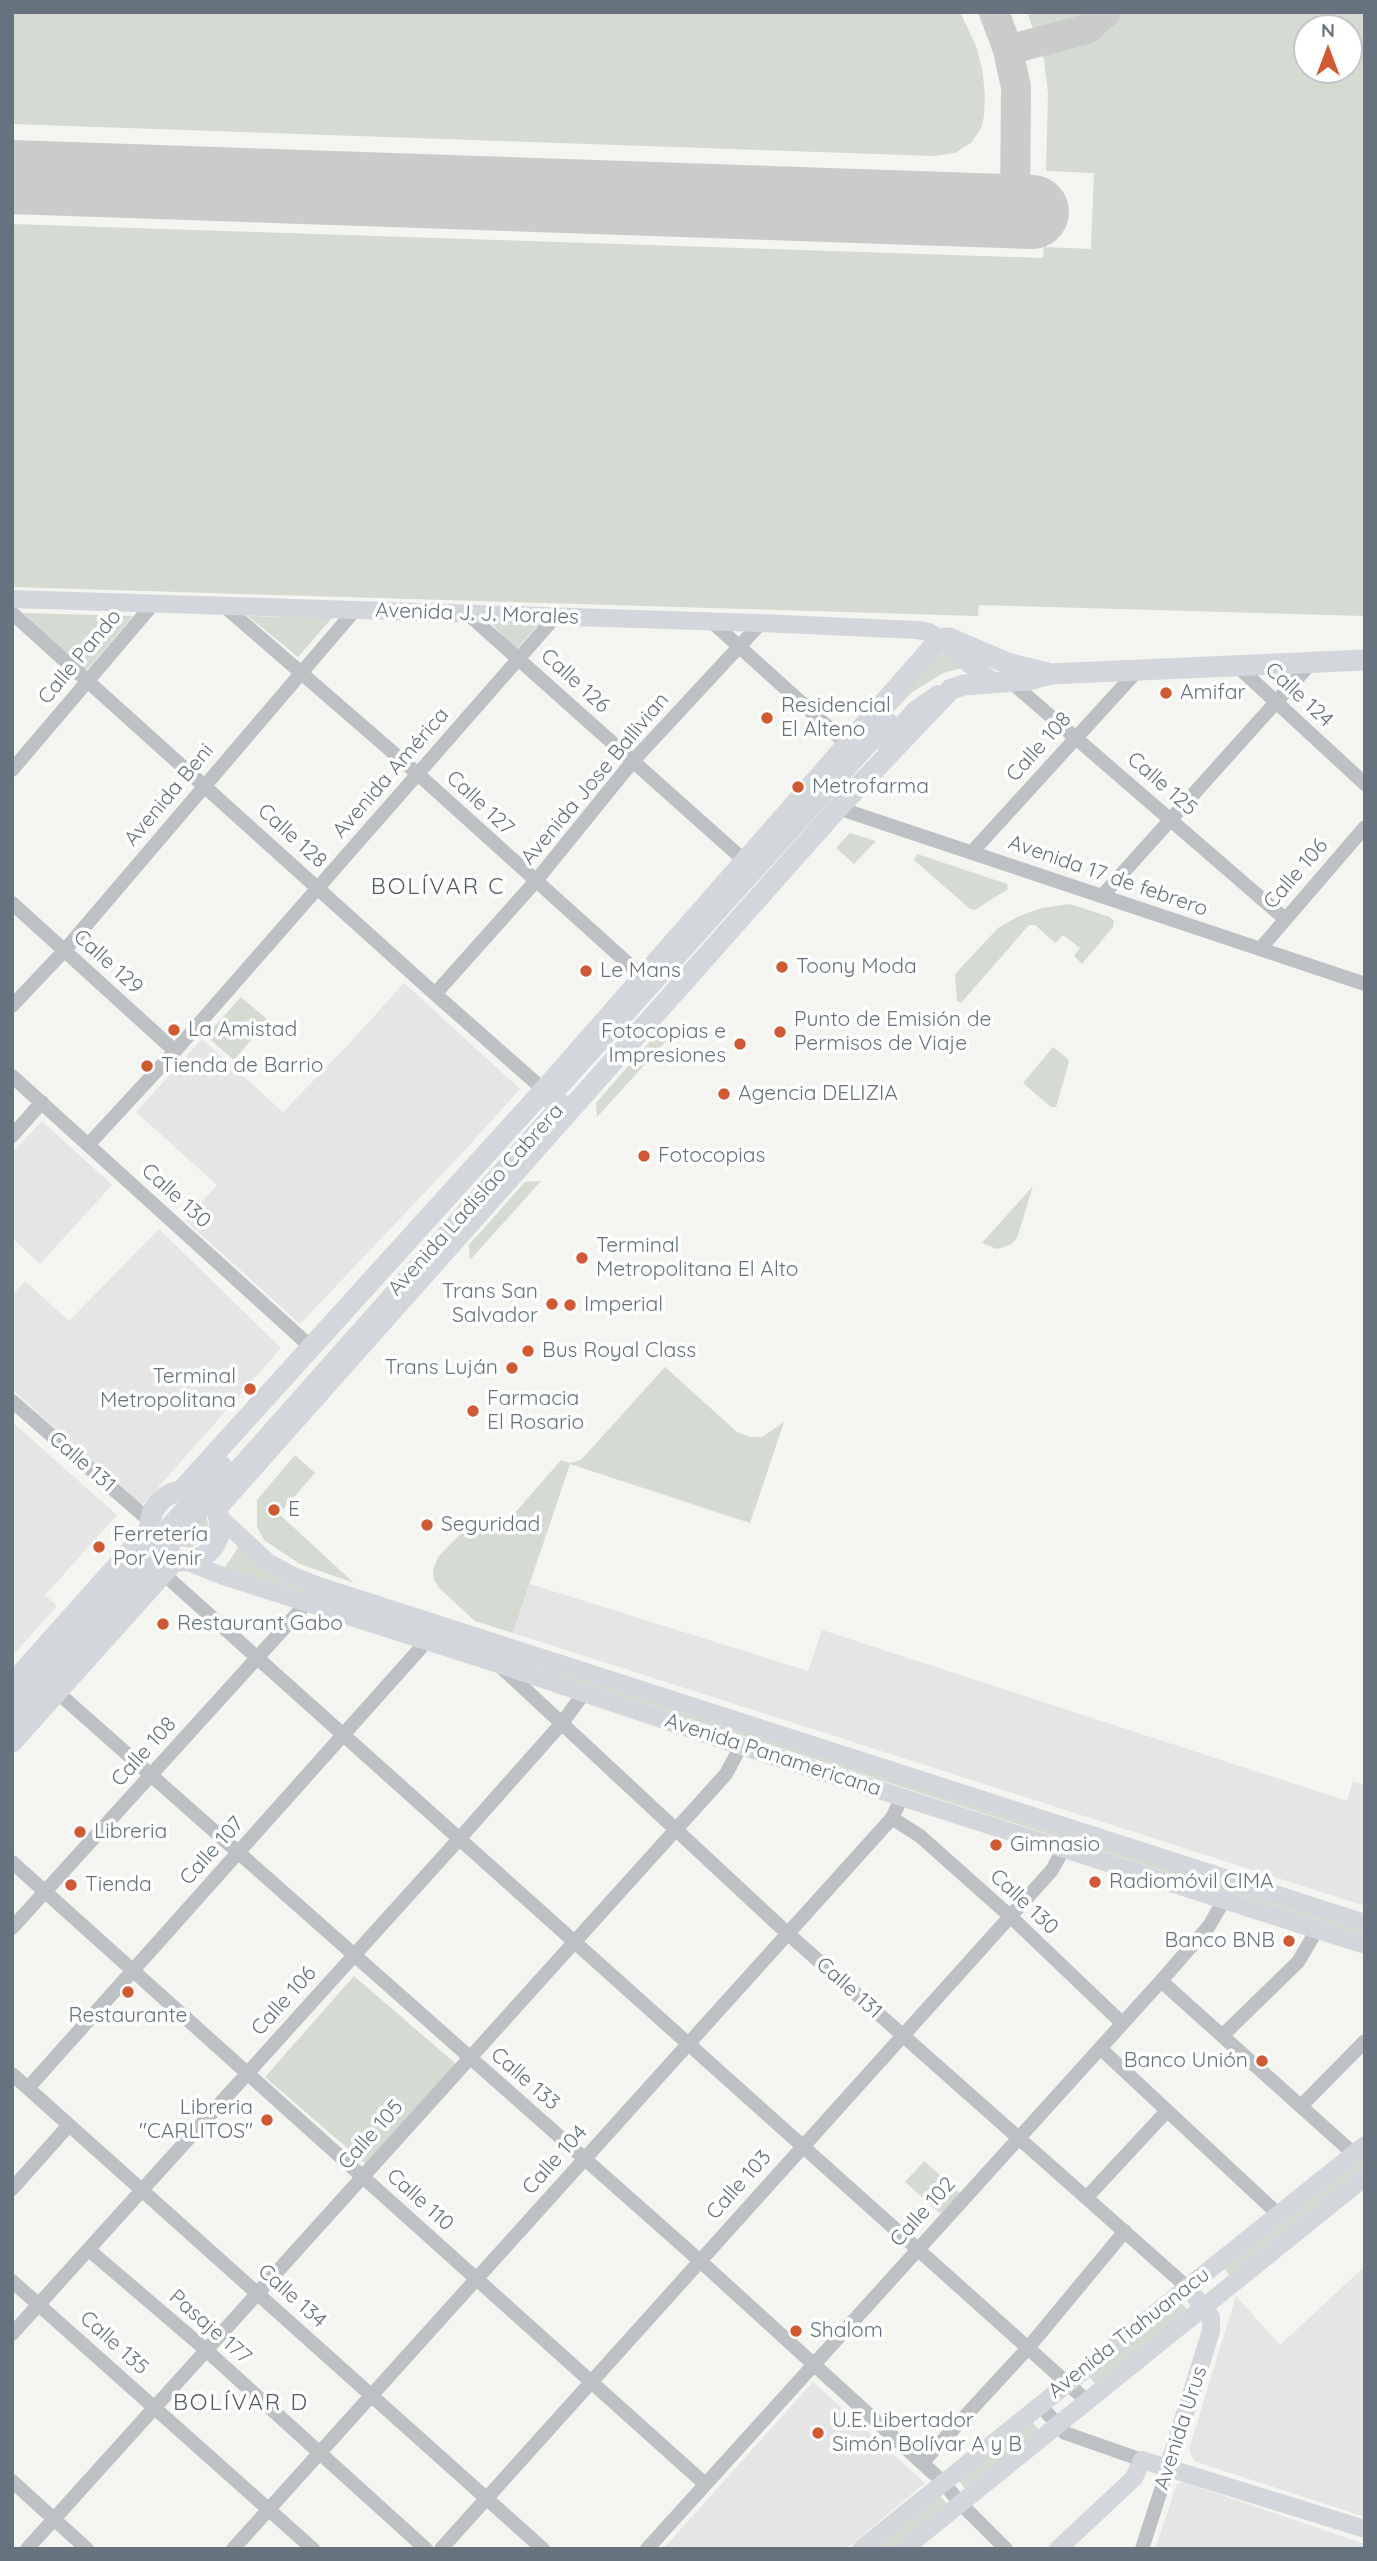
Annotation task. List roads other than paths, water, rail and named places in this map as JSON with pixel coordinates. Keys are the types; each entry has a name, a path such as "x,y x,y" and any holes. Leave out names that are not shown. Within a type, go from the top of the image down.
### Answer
{"highway":[{"name":"Avenida Ladislao Cabrera","path":"204,1502 311,1347 544,1090 940,639 948,638 1007,663 1049,674"},
{"name":"Avenida Ladislao Cabrera","path":"204,1502 838,808 951,689 1049,674 1365,660"},
{"path":"752,855 783,838 794,807"},
{"path":"164,1498 204,1502 220,1531 210,1550 198,1558 157,1551 158,1505 164,1498"},
{"name":"Avenida Ladislao Cabrera","path":"12,1684 157,1551"},
{"name":"Avenida Ladislao Cabrera","path":"12,1742 57,1692 157,1551"}],"main road":[{"name":"Avenida J. J. Morales","path":"12,599 761,623 917,630 929,632 940,639"},
{"path":"940,639 962,659 1004,682"},
{"name":"Avenida Ladislao Cabrera","path":"204,1502 783,838 910,708 951,689"},
{"name":"Avenida Ladislao Cabrera","path":"12,1704 204,1502 910,708"},
{"name":"Avenida Panamericana","path":"204,1502 269,1563 295,1577 1365,1923"},
{"name":"Avenida Ladislao Cabrera","path":"12,1723 157,1551"},
{"name":"Avenida Panamericana","path":"157,1551 306,1604 498,1664 741,1746 1365,1945"},
{"path":"455,1651 460,1632"},
{"name":"Avenida Tiahuanacu","path":"861,2549 1359,2149"},
{"name":"Avenida Tiahuanacu","path":"904,2549 1365,2178"},
{"name":"Calle 131","path":"1187,2287 1204,2308"},
{"name":"Avenida Urus","path":"1168,2468 1211,2331 1210,2318 1204,2308"},
{"path":"1058,2549 1133,2478 1142,2460 1365,2529"}],"street":[{"name":"Calle Pando","path":"12,770 154,603"},
{"name":"Calle 127","path":"224,606 303,672 643,977"},
{"name":"Avenida Beni","path":"12,1006 64,951 355,610"},
{"name":"Calle 128","path":"12,613 544,1090"},
{"name":"Calle 126","path":"469,615 633,761 752,855"},
{"name":"Avenida América","path":"88,1144 175,1051 556,616"},
{"path":"711,621 848,745"},
{"name":"Avenida Jose Ballivian","path":"435,994 535,881 633,761 761,623"},
{"path":"1102,896 1312,662"},
{"name":"Calle 124","path":"1236,665 1365,784"},
{"name":"Calle 108","path":"972,852 1138,670"},
{"name":"Calle 125","path":"1004,682 1076,737 1284,918"},
{"name":"Avenida 17 de febrero","path":"838,808 1365,984"},
{"name":"Calle 106","path":"1260,949 1365,827"},
{"name":"Calle 129","path":"12,903 175,1051"},
{"name":"Calle 130","path":"12,1076 311,1347"},
{"path":"12,1136 42,1102"},
{"name":"Calle 131","path":"12,1401 258,1657 1086,2400"},
{"name":"Calle 108","path":"12,1928 306,1604"},
{"name":"Calle 107","path":"28,2088 426,1642"},
{"name":"Calle 131","path":"498,1664 786,1932 1187,2287"},
{"name":"Calle 133","path":"57,1692 699,2260 943,2482 1006,2549"},
{"name":"Calle 106","path":"12,2334 144,2191 460,1838 562,1723 584,1693"},
{"name":"Calle 105","path":"27,2549 726,1774 741,1746"},
{"name":"Calle 104","path":"233,2549 786,1932 892,1818 902,1797"},
{"name":"Calle 130","path":"892,1818 920,1836 1011,1917 1122,2023"},
{"name":"Calle 103","path":"441,2549 1011,1917 1052,1870 1063,1848"},
{"name":"Calle 110","path":"12,1862 705,2484"},
{"name":"Calle 102","path":"647,2549 1161,1982 1209,1926 1224,1900"},
{"path":"1223,2035 1298,1962 1317,1930"},
{"path":"1161,1982 1301,2106 1359,2149"},
{"path":"1301,2106 1365,2041"},
{"path":"1100,2048 1279,2215"},
{"name":"Calle 134","path":"12,2074 543,2549"},
{"path":"1087,2197 1166,2112"},
{"path":"12,2189 69,2124"},
{"path":"922,2463 1028,2348 1125,2231"},
{"name":"Pasaje 177","path":"89,2250 206,2350 425,2549"},
{"name":"Calle 135","path":"12,2281 313,2549"},
{"path":"1039,2404 1065,2433 1142,2460"},
{"name":"Avenida Urus","path":"1142,2549 1168,2468"},
{"path":"12,2481 87,2549"}],"place":[{"name":"Amifar","path":"1166,693"},
{"name":"Residencial El Alteno","path":"767,718"},
{"name":"Metrofarma","path":"798,787"},
{"name":"Toony Moda","path":"782,967"},
{"name":"Le Mans","path":"586,971"},
{"name":"La Amistad","path":"174,1030"},
{"name":"Punto de Emisión de Permisos de Viaje","path":"780,1032"},
{"name":"Fotocopias e Impresiones","path":"740,1044"},
{"name":"Tienda de Barrio","path":"147,1066"},
{"name":"Agencia DELIZIA","path":"724,1094"},
{"name":"Fotocopias","path":"644,1156"},
{"name":"Terminal Metropolitana El Alto","path":"582,1258"},
{"name":"Trans San Salvador","path":"552,1304"},
{"name":"Imperial","path":"570,1305"},
{"name":"Bus Royal Class","path":"528,1351"},
{"name":"Trans Luján","path":"512,1368"},
{"name":"Terminal Metropolitana","path":"250,1389"},
{"name":"Farmacia El Rosario","path":"473,1411"},
{"name":"E","path":"274,1510"},
{"name":"Seguridad","path":"427,1525"},
{"name":"Ferretería Por Venir","path":"99,1547"},
{"name":"Restaurant Gabo","path":"163,1624"},
{"name":"Libreria","path":"80,1832"},
{"name":"Gimnasio","path":"996,1845"},
{"name":"Radiomóvil CIMA","path":"1095,1882"},
{"name":"Tienda","path":"71,1885"},
{"name":"Banco BNB","path":"1289,1941"},
{"name":"Restaurante","path":"128,1992"},
{"name":"Banco Unión","path":"1262,2061"},
{"name":"Libreria \"CARLITOS\"","path":"267,2120"},
{"name":"Shalom","path":"796,2331"},
{"name":"U.E. Libertador Simón Bolívar A y B","path":"818,2433"}],"district":[{"name":"BOLÍVAR C","path":"438,887"},
{"name":"BOLÍVAR D","path":"241,2403"}]}
